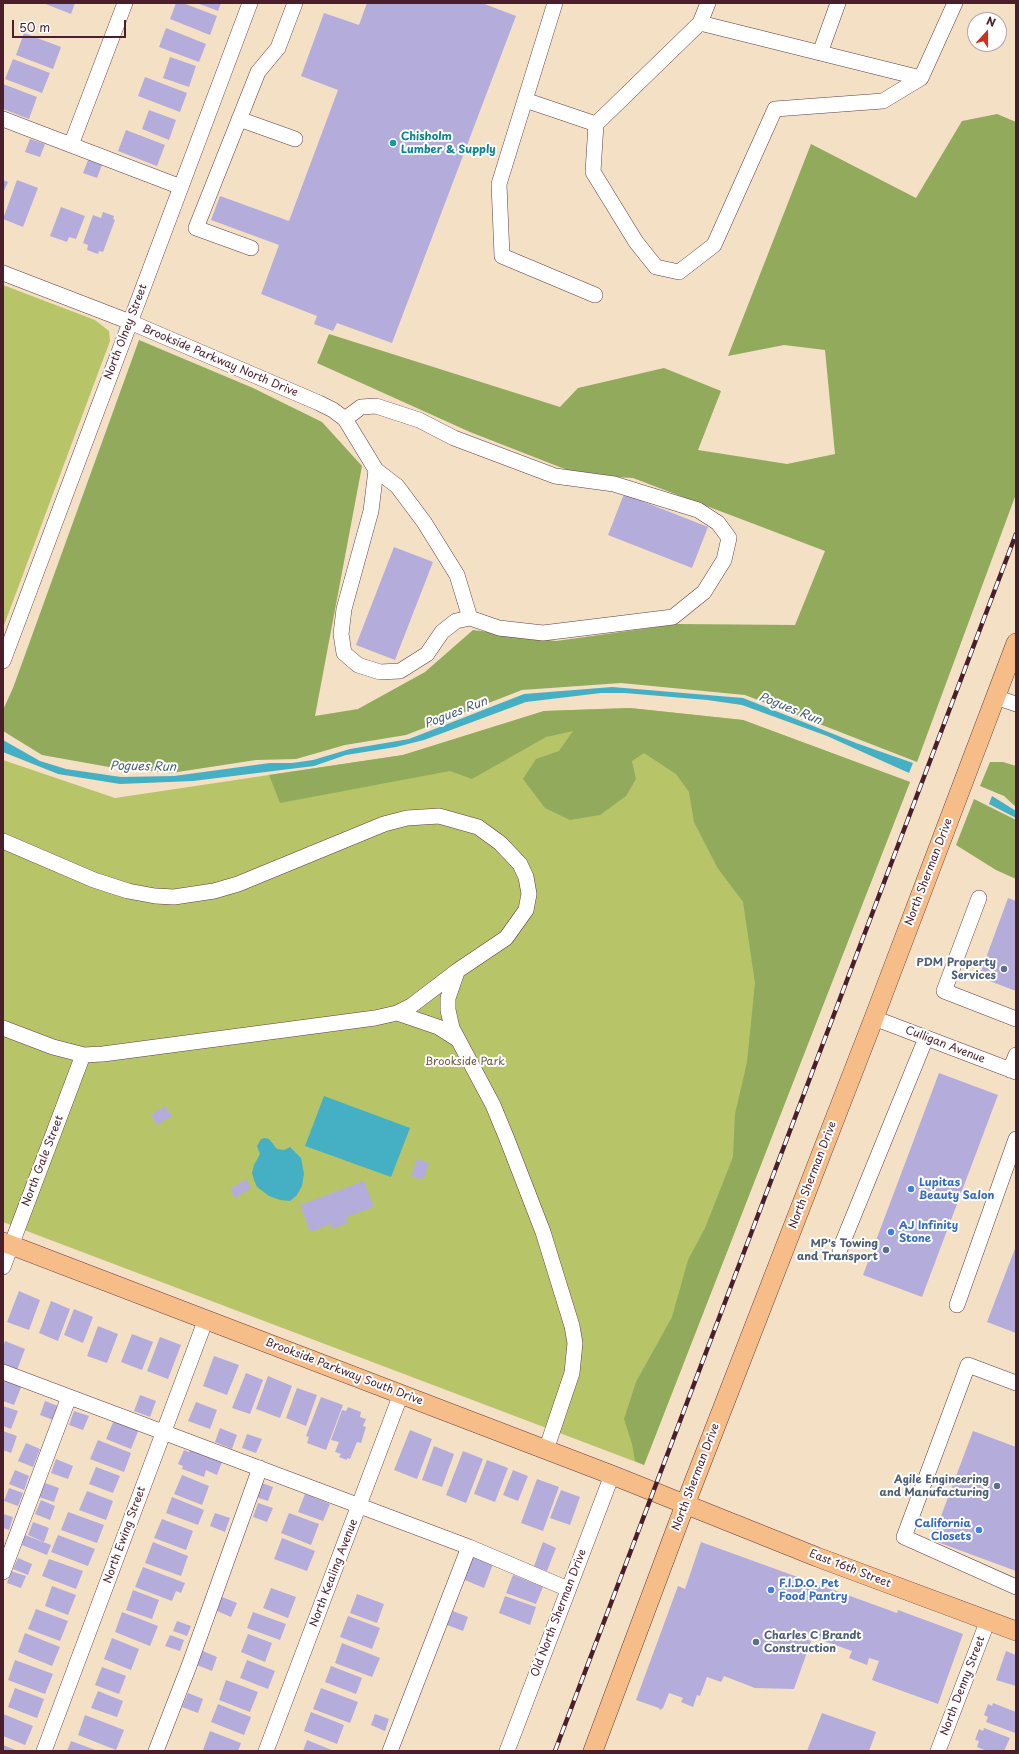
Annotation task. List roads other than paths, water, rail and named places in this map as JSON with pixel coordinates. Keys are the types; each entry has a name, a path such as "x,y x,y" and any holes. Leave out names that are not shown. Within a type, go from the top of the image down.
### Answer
{"main road":[{"name":"North Sherman Drive","path":"592,1751 685,1505 874,1018 1016,642"},
{"name":"Brookside Parkway South Drive","path":"7,1243 612,1475 685,1505"},
{"name":"East 16th Street","path":"685,1505 817,1557 1016,1631"}],"street":[{"path":"71,145 125,3"},
{"name":"North Olney Street","path":"3,662 6,646 250,3"},
{"path":"252,248 196,228 258,72 278,48 295,3"},
{"path":"555,3 499,184 502,256 595,295"},
{"path":"708,3 700,23 596,124 592,172 636,242 656,267 680,272 714,245 775,109 883,101 921,78 955,3"},
{"path":"820,53 838,3"},
{"path":"700,23 921,78"},
{"path":"525,100 596,124"},
{"path":"3,119 181,187"},
{"path":"239,119 295,139"},
{"name":"Brookside Parkway North Drive","path":"3,273 130,322 311,399 334,410 345,419"},
{"path":"376,470 371,510 344,609 341,634 344,653 358,665 380,672 400,671 427,654 442,632 456,621 470,618 499,628 543,633 673,617 704,592 724,560 729,538 718,523 698,510 614,484 554,476 454,438 418,420 376,406 361,407 345,419 376,470 397,486 424,522 457,575 470,618"},
{"path":"995,697 1016,704"},
{"path":"3,841 101,882 128,891 155,896 174,897 214,891 238,884 384,824 407,818 439,816 478,827 500,843 520,864 526,877 529,894 526,910 506,938 457,971 411,1006 397,1013 375,1018 118,1052 83,1055 53,1047 3,1028"},
{"path":"979,898 944,992 1016,1019"},
{"path":"457,971 448,998 448,1010 452,1028 493,1105 507,1139 543,1232 572,1326 575,1343 572,1373 546,1450"},
{"path":"397,1013 438,1027 458,1039"},
{"name":"Culligan Avenue","path":"874,1018 1013,1071"},
{"path":"840,1250 926,1038"},
{"name":"North Gale Street","path":"3,1267 7,1243 83,1055"},
{"path":"1013,1071 1016,1055"},
{"path":"957,1305 1016,1139"},
{"name":"North Ewing Street","path":"44,1751 206,1319"},
{"path":"1016,1383 968,1365 904,1537 1016,1587"},
{"path":"3,1372 469,1546 568,1589"},
{"name":"North Kealing Avenue","path":"266,1751 401,1394"},
{"path":"3,1572 69,1397"},
{"path":"156,1751 189,1666 260,1468"},
{"name":"Old North Sherman Drive","path":"507,1751 612,1475"},
{"path":"390,1751 469,1546"},
{"name":"North Denny Street","path":"938,1751 988,1620"}],"water":[{"path":"612,687 743,698 856,743 913,763 909,773 827,736 742,705 707,700 625,693 601,693 526,702 424,740 396,747 346,755 314,766 193,781 120,784 58,774 3,752 3,740 40,761 66,769 121,777 174,776 270,763 292,763 313,760 350,749 409,739 524,694"},
{"path":"992,796 1016,811 1016,818 989,804"},
{"path":"324,1096 410,1128 391,1177 305,1146"},
{"path":"261,1139 269,1139 277,1149 284,1150 290,1147 301,1158 304,1174 302,1186 297,1195 290,1201 280,1200 269,1196 257,1187 254,1180 252,1173 254,1165 260,1154 257,1146"}],"railway":[{"path":"555,1751 1016,534"}],"place":[{"name":"Chisholm Lumber & Supply","path":"393,143"},
{"name":"PDM Property Services","path":"1004,969"},
{"name":"Lupitas Beauty Salon","path":"911,1189"},
{"name":"AJ Infinity Stone","path":"891,1232"},
{"name":"MP's Towing and Transport","path":"886,1250"},
{"name":"Agile Engineering and Manufacturing","path":"997,1486"},
{"name":"California Closets","path":"979,1530"},
{"name":"F.I.D.O. Pet Food Pantry","path":"771,1590"},
{"name":"Charles C Brandt Construction","path":"756,1642"}],"water label":[{"name":"Pogues Run","path":"790,709"},
{"name":"Pogues Run","path":"456,713"},
{"name":"Pogues Run","path":"143,767"}],"park label":[{"name":"Brookside Park","path":"465,1062"}]}
